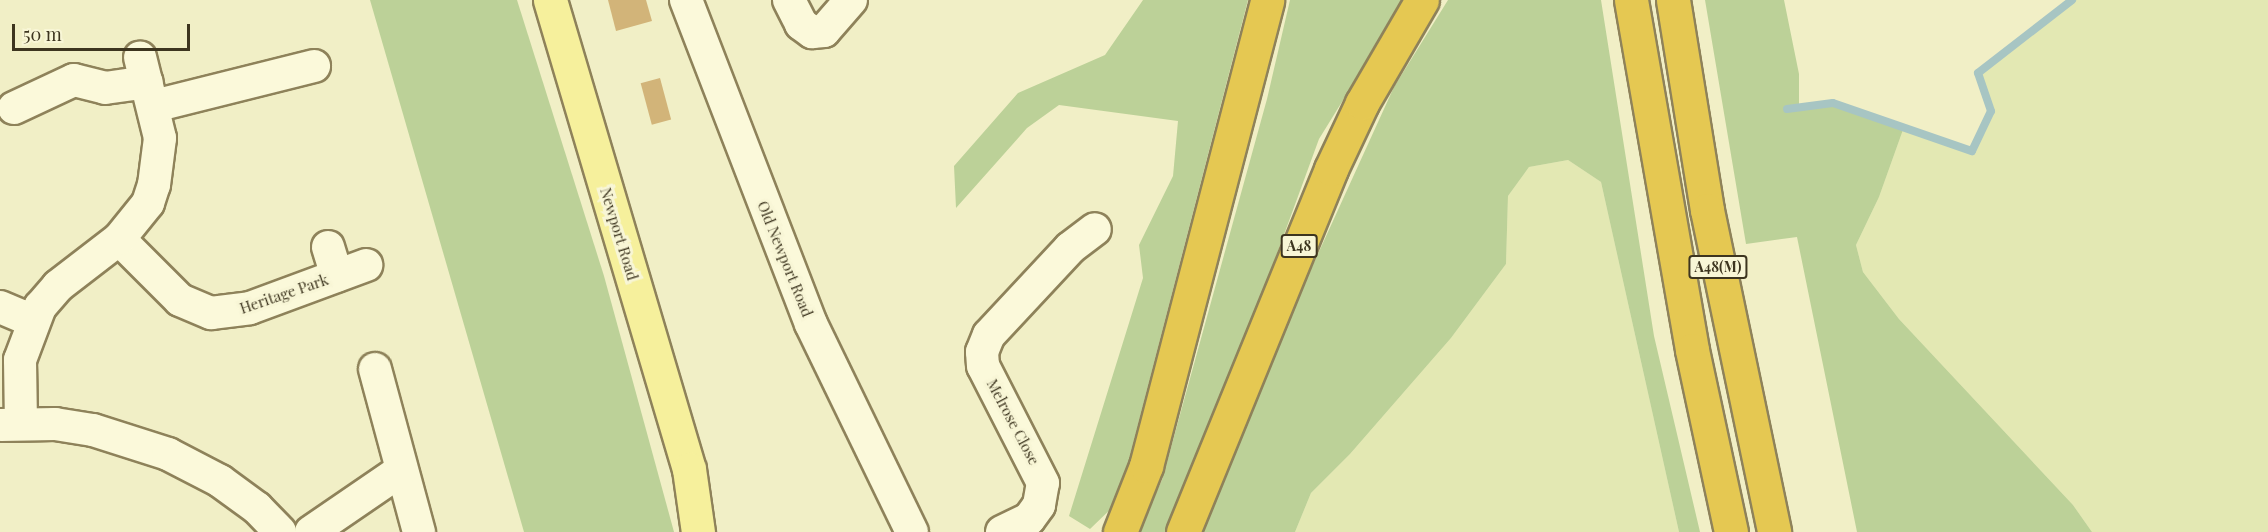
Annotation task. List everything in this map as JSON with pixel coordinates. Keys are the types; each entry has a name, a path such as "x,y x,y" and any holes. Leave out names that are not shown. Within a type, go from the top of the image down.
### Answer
{"highway":[{"path":"1120,532 1146,466 1267,0"},
{"name":"A48","path":"1183,532 1331,170 1390,52 1422,0"},
{"name":"A48(M)","path":"1631,0 1692,350 1731,532"},
{"name":"A48(M)","path":"1673,0 1707,210 1774,532"}],"main road":[{"name":"Newport Road","path":"550,0 689,469 698,532"},
{"name":"Newport Road","path":"689,469 720,532"}],"street":[{"name":"Old Newport Road","path":"686,0 781,252 905,521"},
{"path":"789,0 801,24 812,32 824,31 851,0"},
{"path":"14,108 74,80 105,87 314,66"},
{"path":"147,82 160,138 154,185 148,203 119,239 58,286 33,321 20,360 11,425 93,430 168,454 220,481 257,508 280,532"},
{"name":"Melrose Close","path":"1002,532 1029,519 1040,504 1043,483 983,366 982,351 989,335 1070,248 1095,229"},
{"name":"Heritage Park","path":"119,239 180,300 195,309 242,323 337,276 366,265"},
{"path":"328,247 337,276"},
{"path":"0,307 33,321"},
{"path":"375,369 400,471 419,532"},
{"path":"311,532 400,471"}],"green space":[{"path":"370,0 517,0 604,276 674,532 524,532"},
{"path":"1143,0 1248,0 1118,502 1090,529 1069,516 1143,278 1139,245 1173,176 1178,121 1059,105 1027,128 956,208 954,166 1018,93 1105,55"},
{"path":"1290,0 1405,0 1319,139 1252,322 1166,532 1138,532 1162,480 1267,99"},
{"path":"1448,0 1601,0 1654,336 1700,532 1679,532 1601,182 1568,160 1529,167 1508,196 1506,264 1451,338 1350,454 1311,493 1295,532 1202,532 1312,267 1394,87"},
{"path":"1705,0 1784,0 1799,74 1799,107 1833,103 1904,127 1879,197 1856,245 1863,272 1899,319 2073,505 2092,532 1857,532 1797,237 1746,244"},
{"path":"2072,0 2268,0 2268,532 2092,532 2073,505 1899,319 1863,272 1856,245 1879,197 1904,127 1972,150 1991,111 1978,73"},
{"path":"1568,160 1601,182 1679,532 1295,532 1311,493 1350,454 1451,338 1506,264 1508,196 1529,167"}],"building":[{"path":"608,0 646,0 652,21 616,31"},
{"path":"660,78 671,120 652,125 641,83"}],"waterway":[{"path":"1787,109 1833,103 1972,151 1991,111 1978,73 2072,0"}]}
